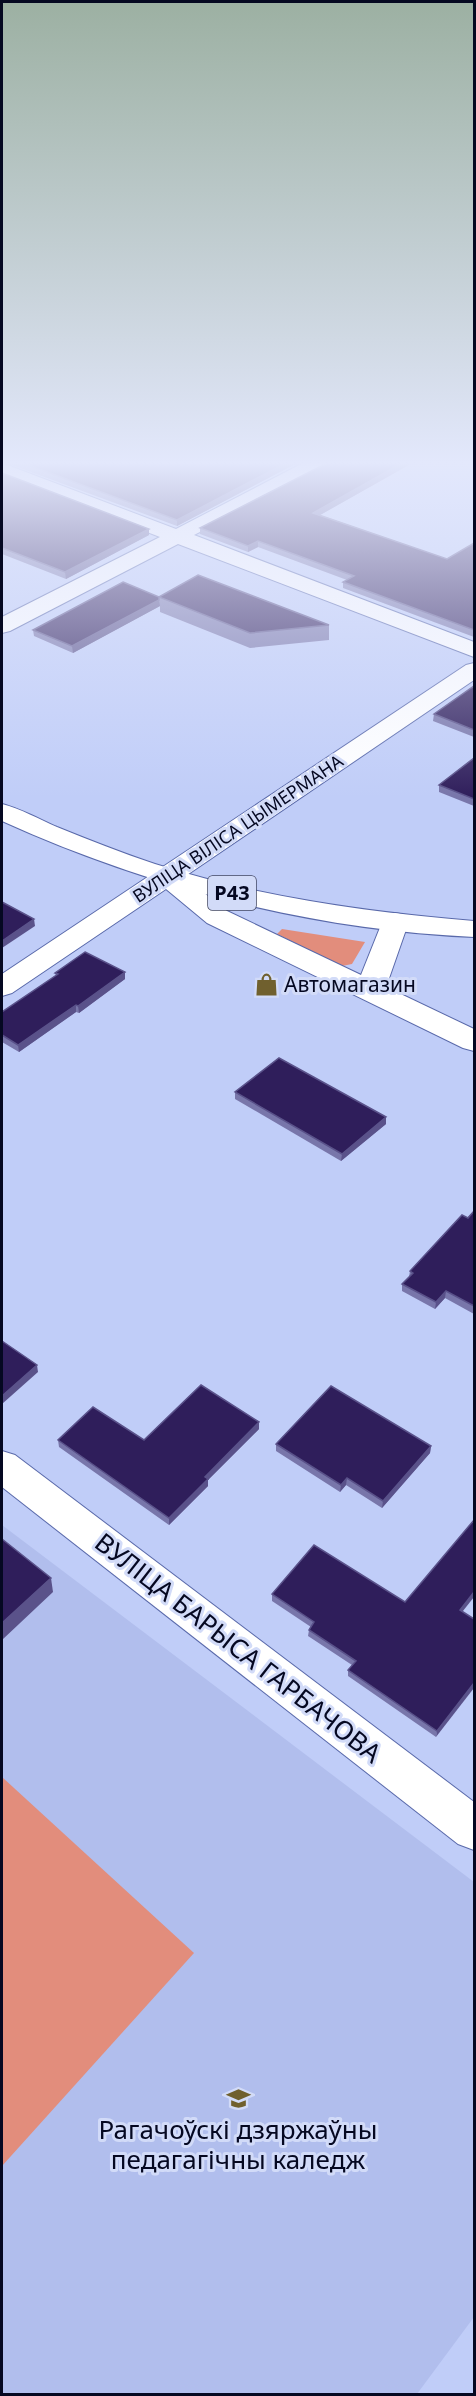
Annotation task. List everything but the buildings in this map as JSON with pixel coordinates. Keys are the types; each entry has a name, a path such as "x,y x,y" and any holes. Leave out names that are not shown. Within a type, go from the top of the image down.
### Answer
{"street":[{"path":"2,626 102,574"},
{"path":"274,574 474,650"},
{"name":"ВУЛІЦА ВІЛІСА ЦЫМЕРМАНА","path":"2,987 474,670"},
{"name":"Р43","path":"2,813 47,833 167,876 246,896 395,921 474,929"},
{"path":"167,876 217,917 474,1041"},
{"path":"370,990 395,921"},
{"name":"ВУЛІЦА БАРЫСА ГАРБАЧОВА","path":"2,1466 474,1829"}],"shaded area":[{"path":"282,929 365,942 352,964 342,966 277,934"},
{"name":"Рагачоўскі дзяржаўны педагагічны каледж","path":"2,1525 474,1882 474,2317 417,2394 2,2394"},
{"path":"2,1777 194,1953 2,2166"}],"place":[{"name":"Автомагазин","path":"266,985"},
{"name":"Рагачоўскі дзяржаўны педагагічны каледж","path":"238,2099"}]}
